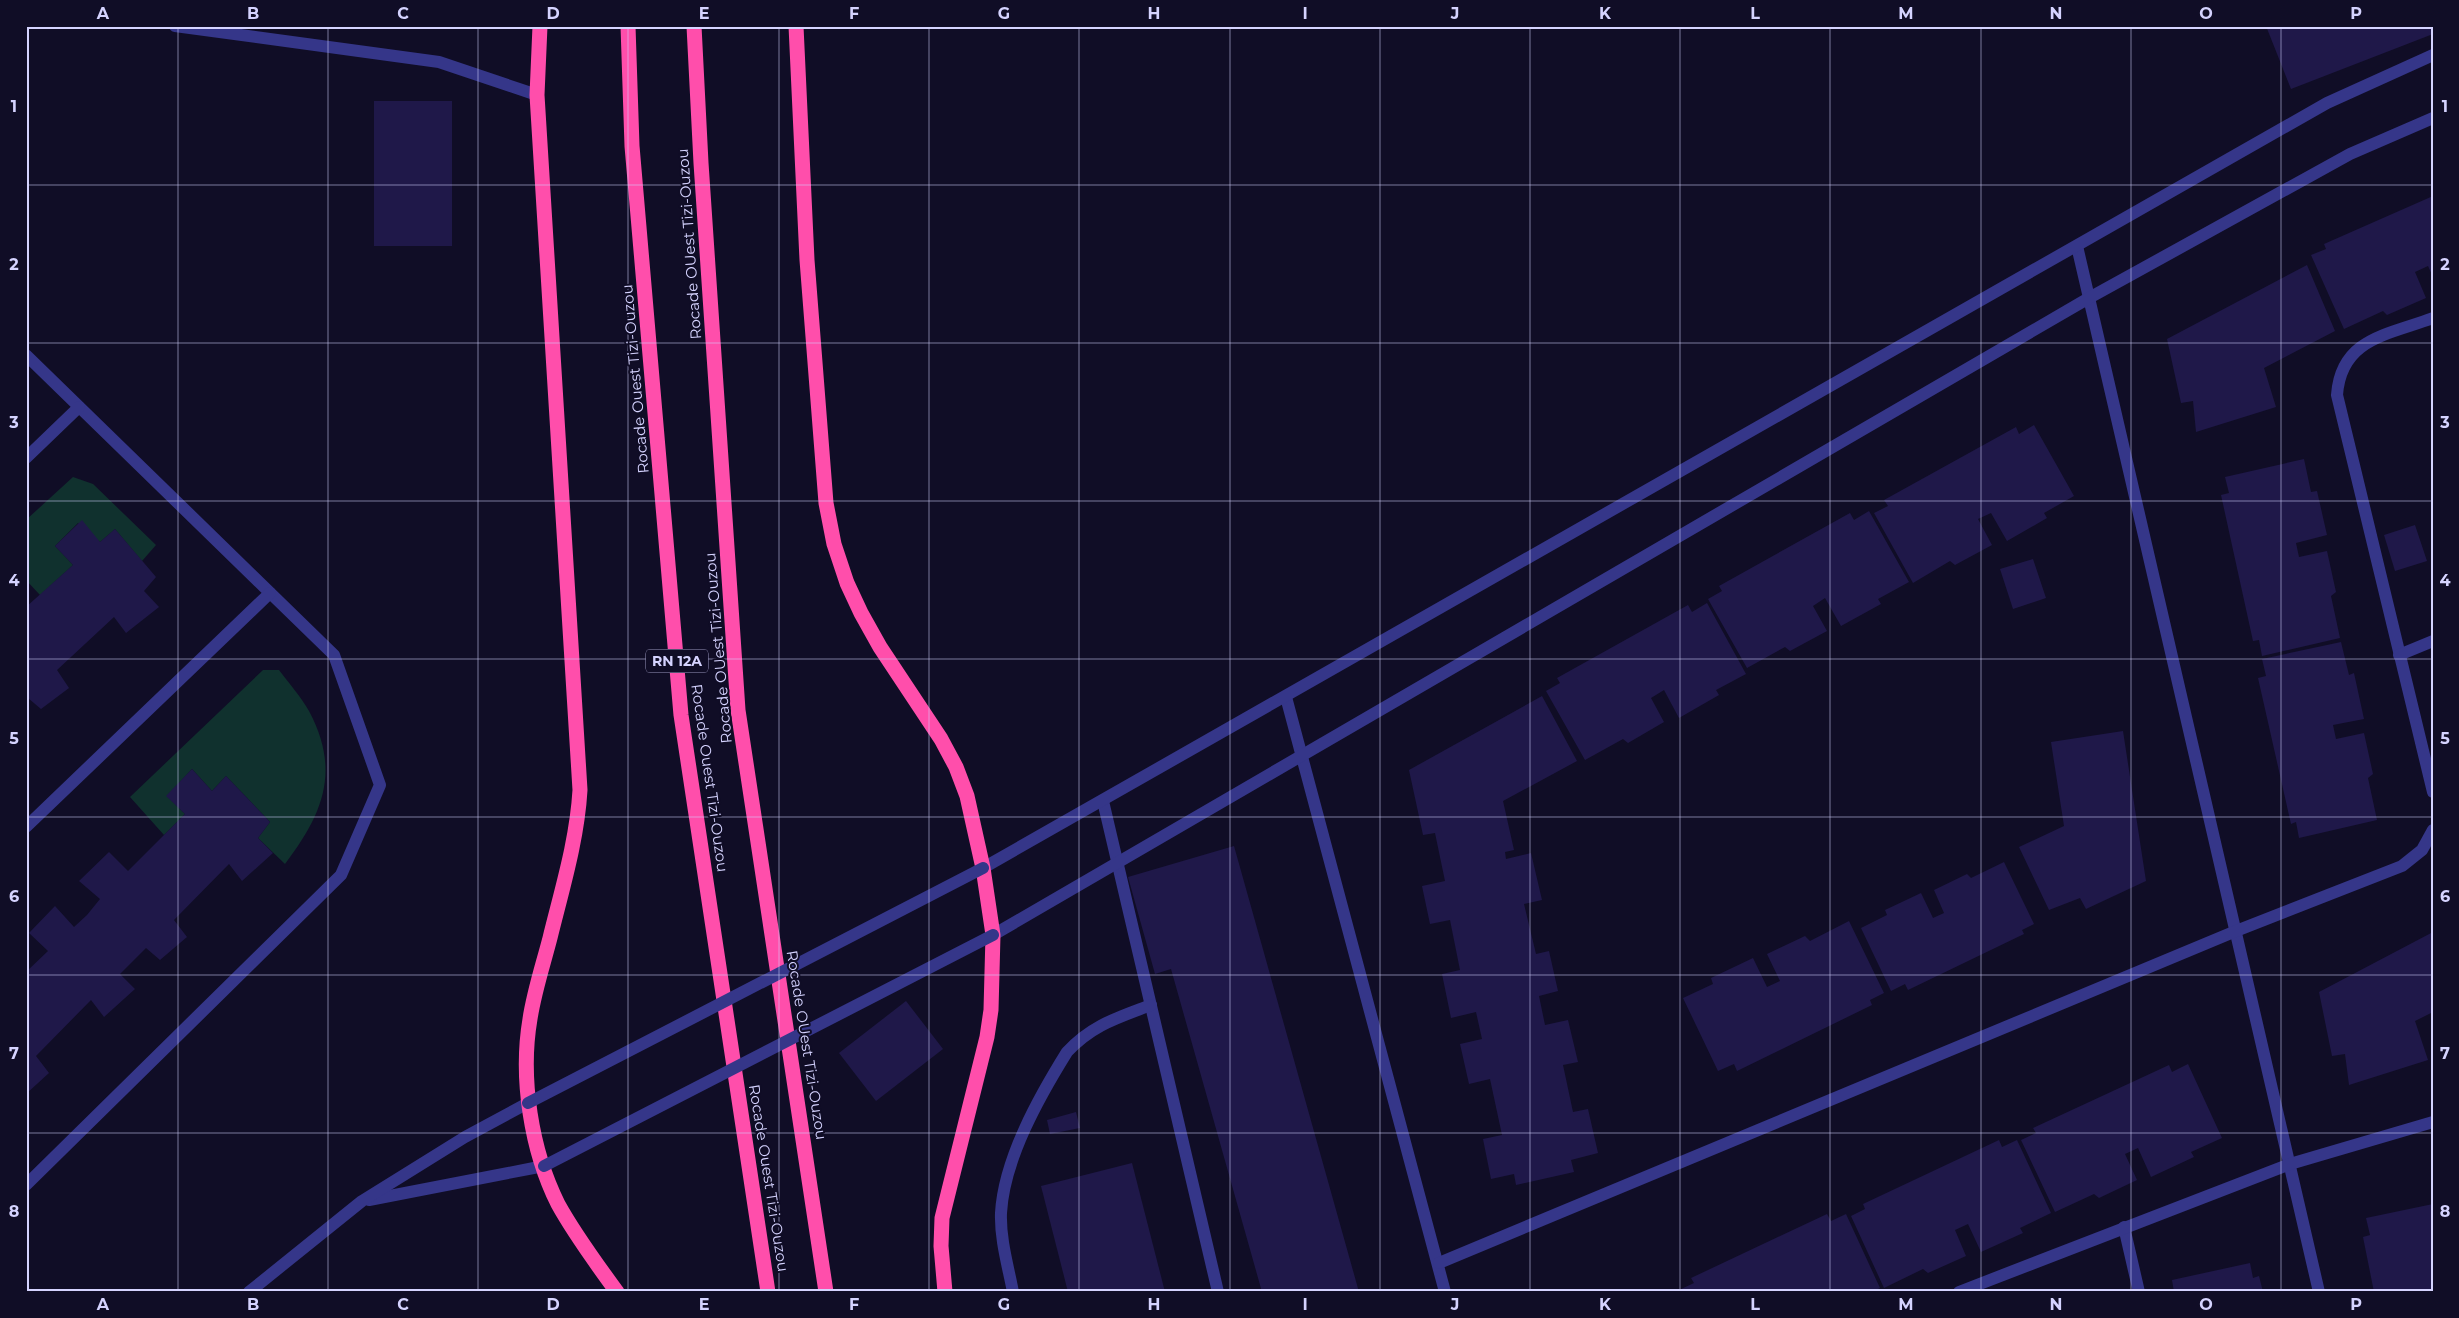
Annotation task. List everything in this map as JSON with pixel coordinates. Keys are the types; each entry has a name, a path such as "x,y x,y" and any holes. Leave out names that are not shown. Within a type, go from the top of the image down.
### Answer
{"highway":[{"path":"540,26 537,95 580,790 573,848 530,1019 526,1059 528,1104 544,1166 557,1202 575,1232 617,1292"},
{"name":"Rocade Ouest Tizi-Ouzou","path":"628,26 632,146 681,715 768,1292"},
{"name":"Rocade OUest Tizi-Ouzou","path":"694,26 701,163 738,710 826,1292"},
{"path":"796,26 807,260 826,503 834,544 847,583 861,613 956,767 967,796 983,868 993,935 991,1010 987,1037 942,1218 941,1246 945,1292"}],"street":[{"path":"175,26 439,62 537,95"},
{"path":"248,1292 362,1201 465,1137 983,868 2327,103 2433,55"},
{"path":"362,1201 544,1166 993,935 1118,865 2089,298 2350,154 2433,118"},
{"path":"2077,246 2318,1292"},
{"path":"2433,318 2361,346 2344,364 2338,379 2337,395 2433,792"},
{"path":"26,355 334,656 380,785 342,875 26,1185"},
{"path":"26,458 79,407"},
{"path":"26,827 270,593"},
{"path":"2399,655 2433,641"},
{"path":"1286,697 1439,1263 1445,1292"},
{"path":"1103,801 1218,1292"},
{"path":"1439,1263 2236,931 2402,866 2422,850 2433,830"},
{"path":"1013,1292 1002,1234 1001,1214 1004,1184 1012,1155 1067,1052 1079,1039 1100,1024 1151,1005"},
{"path":"1959,1292 2290,1164 2433,1122"},
{"path":"2124,1227 2139,1292"}],"green space":[{"path":"73,477 93,484 156,545 142,561 115,529 100,542 78,523 55,546 73,565 40,595 26,580 26,520"},
{"path":"263,670 279,670 299,695 319,733 324,753 325,773 318,809 298,846 285,864 258,838 270,822 226,776 212,791 192,769 167,796 185,814 164,835 130,797"}],"building":[{"path":"2266,26 2433,26 2433,34 2291,89"},
{"path":"374,101 452,101 452,246 374,246"},
{"path":"2433,196 2433,277 2428,266 2415,272 2426,298 2387,315 2383,311 2344,329 2311,255 2326,249 2324,244"},
{"path":"2307,265 2335,331 2264,368 2276,407 2196,432 2193,401 2181,403 2167,339"},
{"path":"2034,425 2074,496 2044,513 2047,518 2007,541 1991,513 1978,519 1992,545 1955,565 1950,561 1913,583 1874,513 1888,506 1884,500 2016,427 2019,434"},
{"path":"2304,459 2311,492 2317,491 2327,535 2296,543 2299,557 2327,551 2336,592 2331,596 2340,638 2262,656 2259,640 2253,641 2221,495 2229,493 2225,477"},
{"path":"1869,511 1909,582 1878,599 1881,604 1841,626 1825,598 1813,606 1827,631 1790,651 1785,647 1747,668 1708,599 1722,591 1719,586 1850,513 1854,520"},
{"path":"82,520 100,542 115,529 156,577 144,591 159,607 126,633 114,617 57,670 69,688 41,709 28,698 26,699 26,607 73,565 55,546"},
{"path":"2415,525 2427,561 2395,571 2384,535"},
{"path":"2033,559 2046,598 2013,609 2000,569"},
{"path":"1707,603 1746,674 1716,690 1719,695 1679,718 1664,690 1651,698 1664,722 1628,743 1623,739 1585,760 1546,691 1560,683 1557,678 1688,605 1692,612"},
{"path":"2341,642 2349,675 2354,673 2364,719 2333,725 2336,739 2364,733 2373,774 2368,778 2377,820 2299,838 2296,822 2291,824 2258,678 2266,676 2262,659"},
{"path":"1542,696 1577,761 1503,801 1514,850 1505,852 1506,859 1531,853 1542,900 1524,904 1536,954 1549,951 1558,991 1539,996 1545,1025 1568,1020 1578,1062 1563,1065 1573,1112 1588,1109 1598,1153 1571,1160 1574,1172 1516,1185 1514,1174 1491,1179 1483,1139 1502,1135 1490,1079 1469,1084 1460,1044 1482,1039 1476,1012 1451,1018 1442,974 1460,970 1450,920 1430,924 1422,886 1445,881 1435,833 1423,835 1409,770"},
{"path":"2123,731 2146,881 2086,909 2080,898 2049,910 2019,847 2064,826 2051,742"},
{"path":"192,769 212,791 226,776 270,822 258,838 273,853 242,881 229,864 174,920 187,937 160,960 146,948 120,974 135,989 104,1017 91,1000 36,1056 49,1073 26,1094 26,972 48,951 29,933 55,906 74,927 87,915 100,899 79,881 109,852 128,871 185,814 166,796"},
{"path":"1234,846 1359,1292 1262,1292 1171,969 1155,974 1128,877"},
{"path":"2004,862 2034,924 2022,930 2024,934 1908,990 1905,984 1891,991 1861,928 1887,915 1885,910 1921,893 1933,918 1944,913 1934,890 1967,874 1971,878"},
{"path":"1849,921 1884,993 1870,1000 1872,1005 1737,1071 1734,1064 1718,1071 1683,998 1713,984 1711,978 1753,958 1767,987 1780,981 1767,954 1805,936 1810,941"},
{"path":"2433,932 2433,1012 2415,1021 2428,1060 2349,1085 2345,1054 2332,1056 2319,992"},
{"path":"906,1001 943,1049 876,1101 839,1053"},
{"path":"2188,1064 2222,1138 2191,1152 2194,1157 2151,1177 2138,1148 2125,1154 2137,1180 2099,1198 2094,1194 2055,1212 2021,1140 2036,1133 2033,1128 2169,1065 2172,1072"},
{"path":"1076,1112 1080,1128 1050,1134 1047,1120"},
{"path":"1999,1140 2002,1147 2017,1140 2051,1213 2020,1228 2023,1233 1981,1252 1968,1224 1955,1230 1966,1256 1928,1273 1923,1269 1884,1288 1851,1216 1865,1209 1863,1204"},
{"path":"1132,1163 1165,1292 1068,1292 1041,1186"},
{"path":"2433,1204 2433,1292 2374,1292 2363,1237 2370,1235 2366,1218"},
{"path":"1827,1214 1831,1221 1846,1214 1880,1288 1872,1292 1680,1292 1679,1290 1694,1283 1691,1278"},
{"path":"2250,1263 2253,1278 2259,1276 2263,1292 2174,1292 2172,1280"}]}
